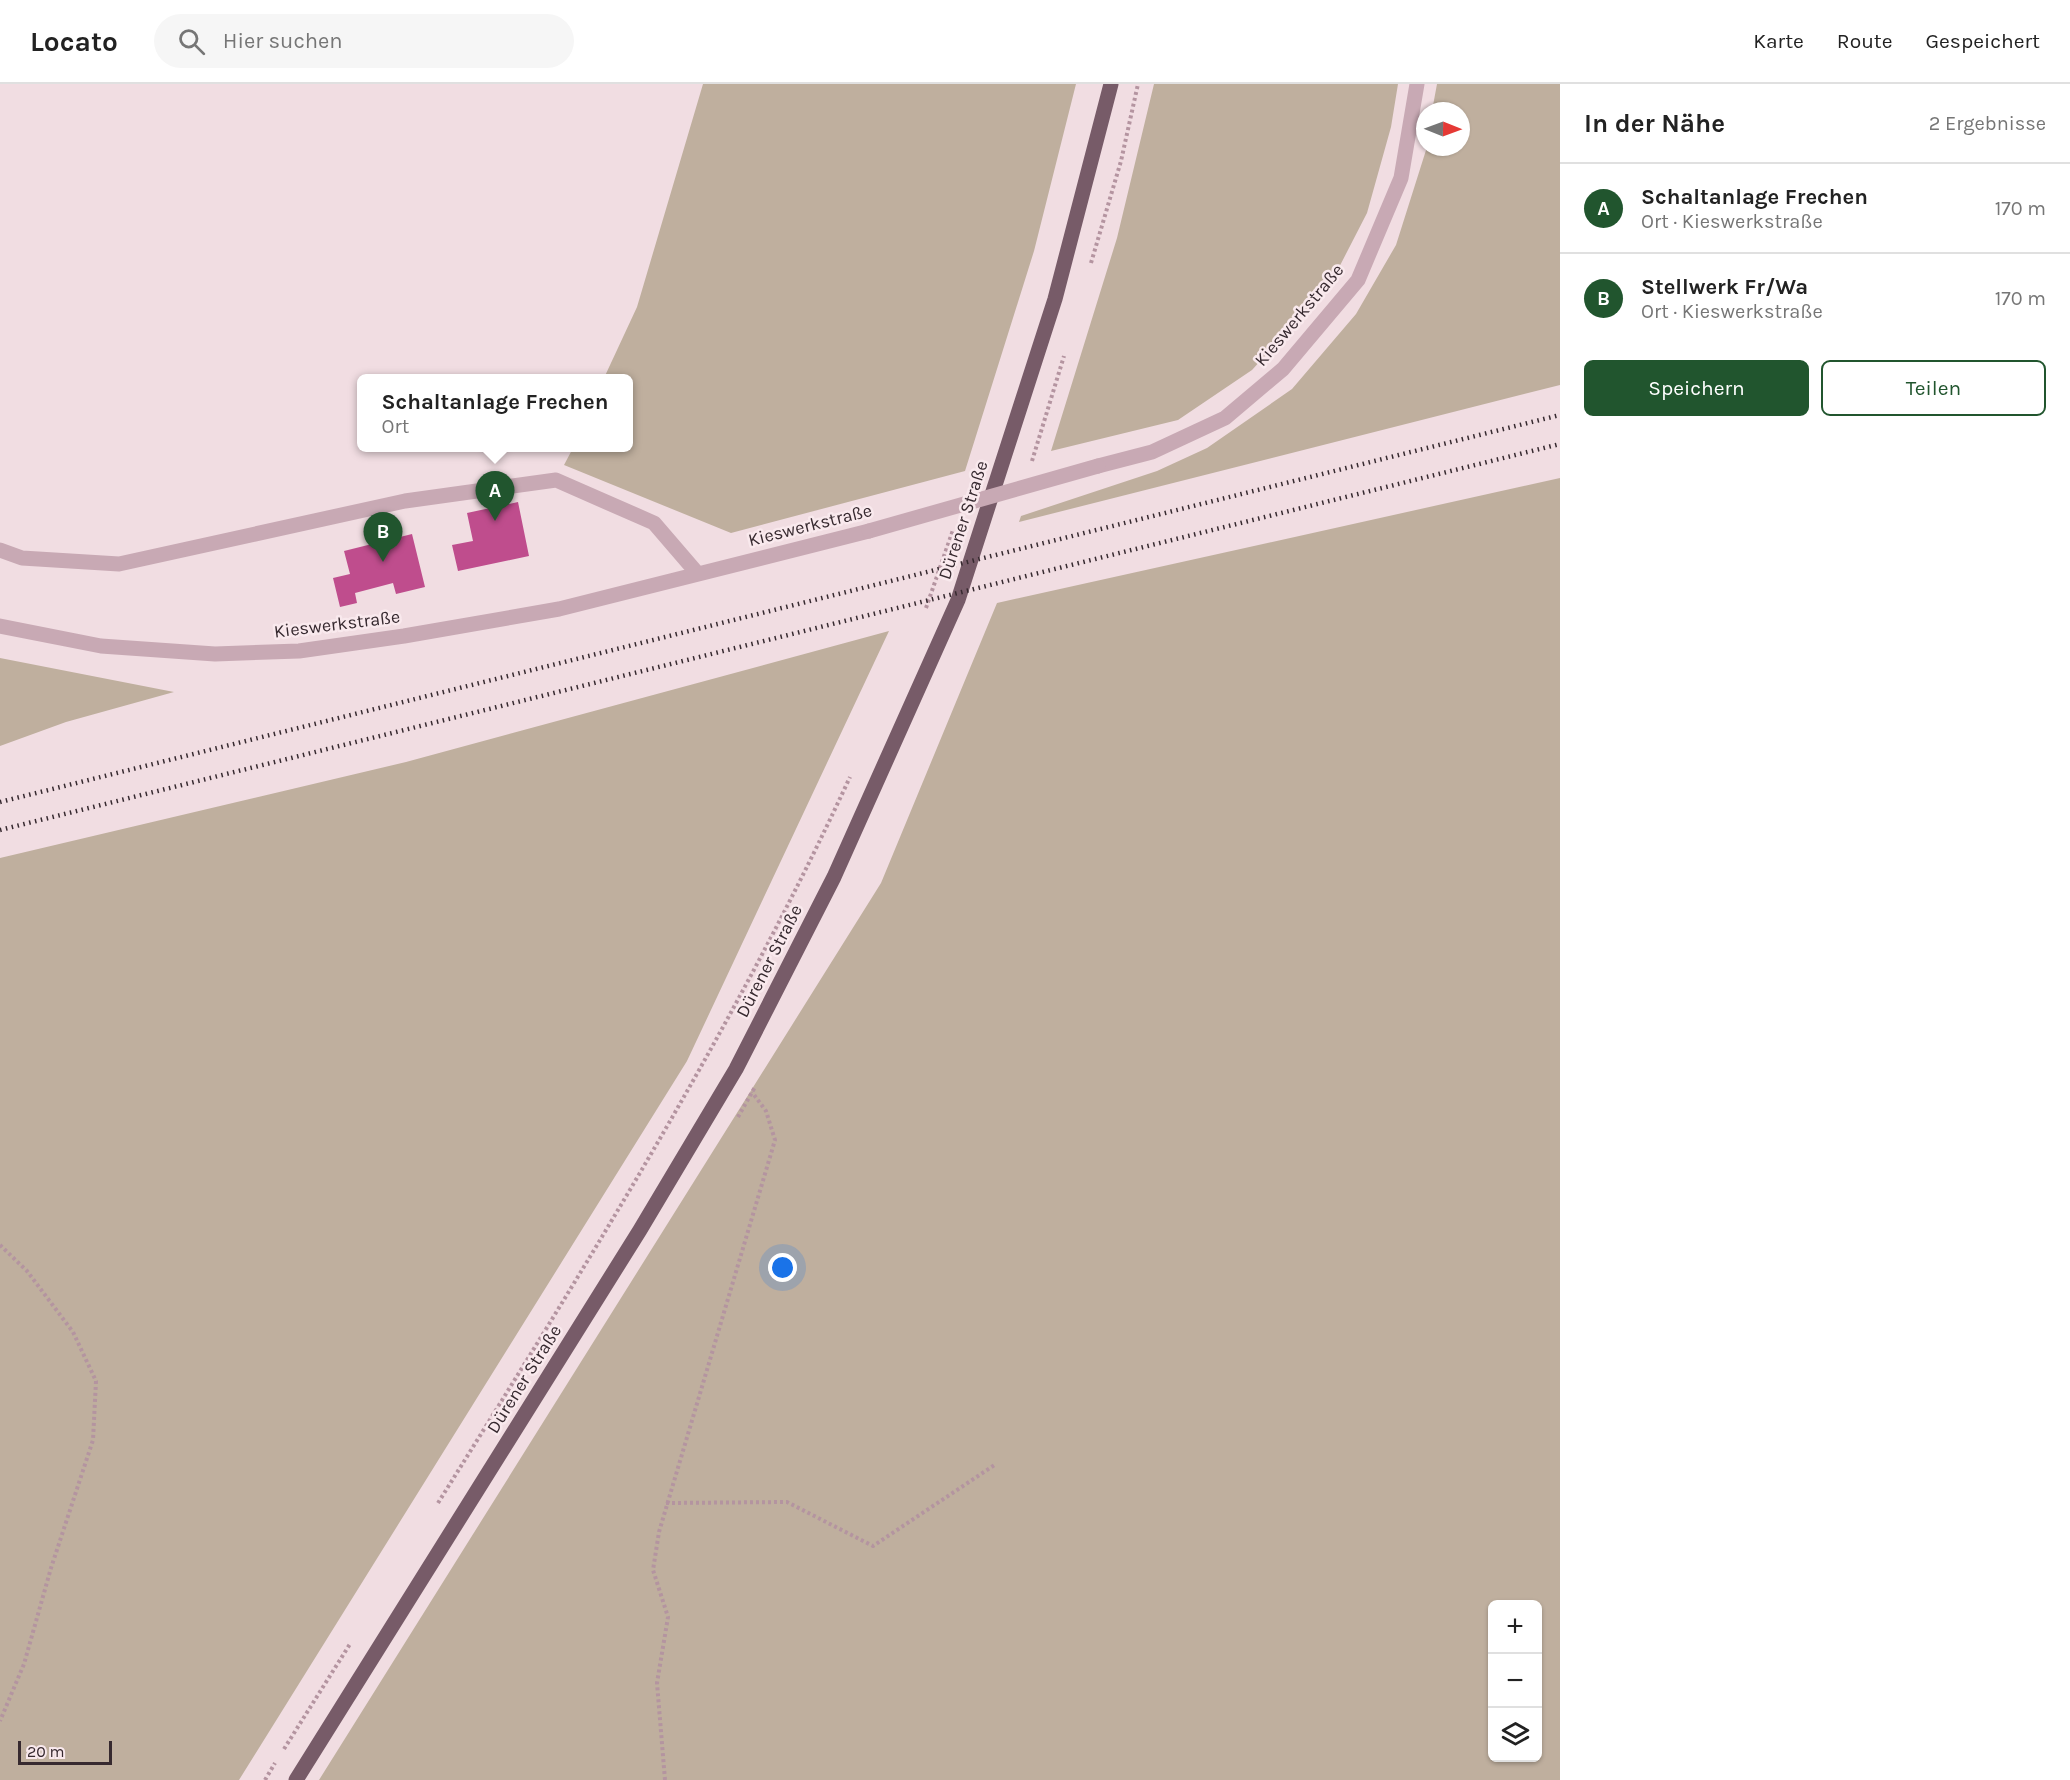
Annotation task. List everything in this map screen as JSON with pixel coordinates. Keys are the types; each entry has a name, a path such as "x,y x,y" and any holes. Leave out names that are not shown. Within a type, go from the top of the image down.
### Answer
{"main road":[{"name":"Dürener Straße","path":"296,1780 640,1230 736,1069 834,877 958,600 1055,299 1111,84"}],"street":[{"name":"Kieswerkstraße","path":"0,626 101,645 215,654 298,651 405,636 559,609 869,531 1152,452 1225,418 1283,369 1358,280 1401,178 1417,84"},
{"path":"0,550 22,558 119,564 405,501 556,480 654,524 697,573"}],"path":[{"path":"924,613 955,525"},
{"path":"436,1506 578,1279 710,1054 808,868 852,772"},
{"path":"665,1780 657,1683 668,1617 653,1570 666,1503 775,1140 766,1111 736,1069"},
{"path":"0,1245 27,1271 73,1332 96,1381 93,1440 51,1568 24,1664 0,1721"},
{"path":"666,1503 787,1502 873,1546 996,1464"},
{"path":"283,1752 356,1634"},
{"path":"265,1780 277,1761"}],"shaded area":[{"path":"703,84 1076,84 1034,251 965,471 731,533 564,465 571,452 633,452 633,374 606,374 637,307"},
{"path":"1154,84 1398,84 1391,127 1367,213 1331,283 1252,370 1178,420 1051,451 1117,238"},
{"path":"1437,84 1560,84 1560,385 1019,522 1021,516 1157,471 1207,448 1292,389 1356,314 1396,245 1424,156 1470,156 1470,102 1434,102"},
{"path":"1560,478 1560,1780 319,1780 881,883 997,603"},
{"path":"889,631 687,1061 239,1780 0,1780 0,858 406,762"},
{"path":"0,658 174,692 66,722 0,746"}],"building":[{"path":"518,502 529,556 458,571 452,545 473,541 467,513"},
{"path":"412,534 425,587 396,594 393,583 355,593 357,603 340,607 333,578 350,574 344,551"}],"railway":[{"path":"0,802 1560,415"},
{"path":"0,830 1560,444"}],"place":[{"name":"Schaltanlage Frechen","path":"495,521"},
{"name":"Stellwerk Fr/Wa","path":"383,562"}]}
